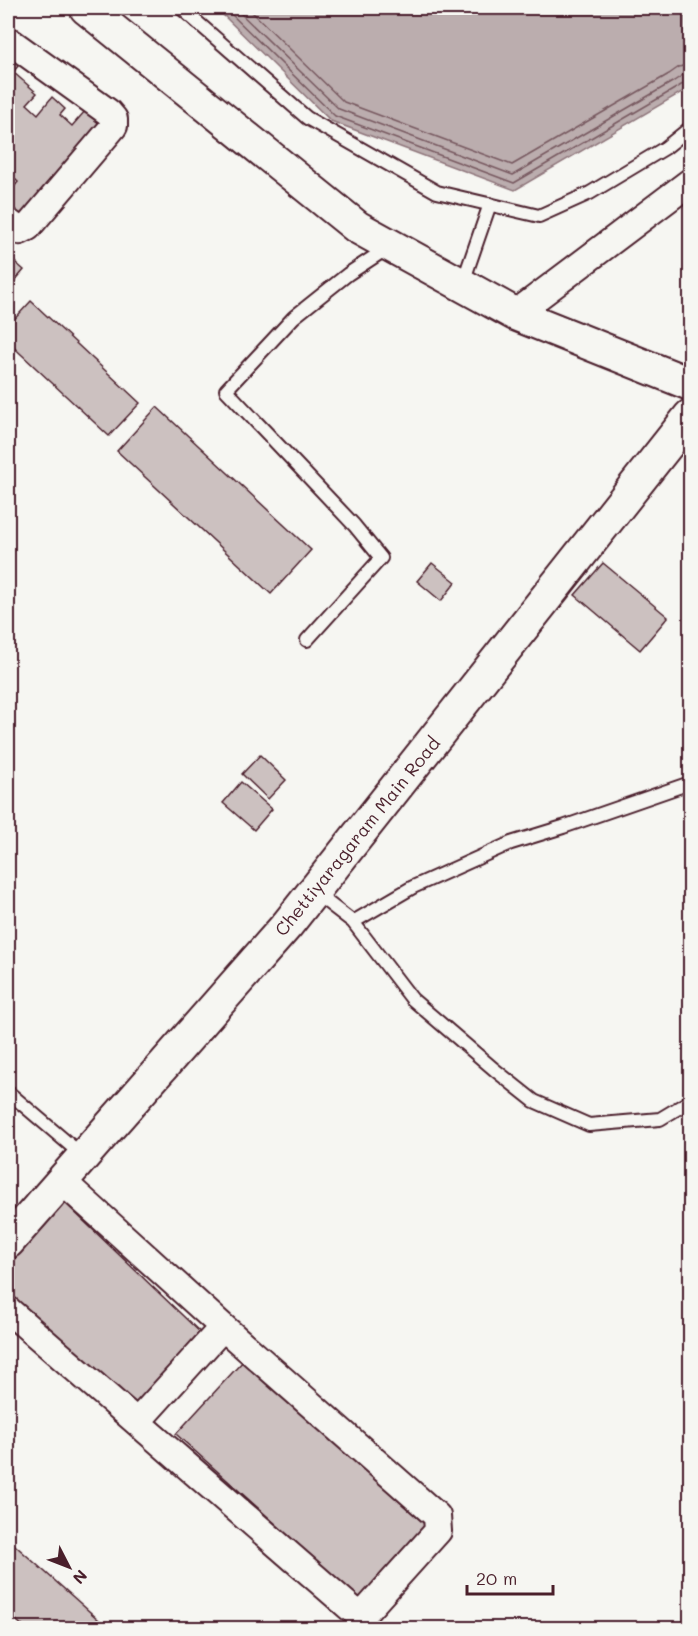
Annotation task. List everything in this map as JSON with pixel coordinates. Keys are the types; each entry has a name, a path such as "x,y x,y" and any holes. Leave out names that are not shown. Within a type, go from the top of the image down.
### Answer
{"street":[{"path":"86,8 357,227 515,314 690,384"},
{"path":"8,40 108,112 114,119 114,126 28,227 20,231 8,222"},
{"path":"515,314 690,182"},
{"name":"Chettiyaragaram Main Road","path":"8,1242 287,925 690,416"},
{"path":"8,1310 355,1612 366,1611 438,1531 437,1516 62,1181"},
{"path":"137,1422 223,1326"}],"lane":[{"path":"181,8 307,118 437,192 539,216 590,193 664,148 690,128"},
{"path":"462,285 490,204"},
{"path":"307,640 381,558 354,525 226,390 294,318 348,274 391,246"},
{"path":"353,922 413,887 511,843 690,783"},
{"path":"314,892 353,922 412,999 534,1101 589,1125 660,1119 690,1101"},
{"path":"8,1092 84,1156"}],"water":[{"path":"216,8 690,8 690,85 682,92 515,190 331,121"}],"building":[{"path":"8,45 24,59 13,72 37,93 27,104 38,114 52,97 65,109 60,115 72,126 92,103 112,120 21,226 8,214 8,194 18,182 8,172"},
{"path":"8,256 24,270 8,289"},
{"path":"31,301 140,403 109,436 8,342 8,326"},
{"path":"157,407 311,550 271,594 117,451"},
{"path":"432,563 456,582 441,601 417,581"},
{"path":"603,563 668,617 640,650 575,595"},
{"path":"260,755 286,780 268,799 242,774"},
{"path":"241,782 272,809 254,830 223,803"},
{"path":"65,1203 204,1336 136,1407 8,1295 8,1266"},
{"path":"244,1360 429,1528 362,1602 176,1434"},
{"path":"8,1539 108,1628 25,1628 8,1613"}]}
